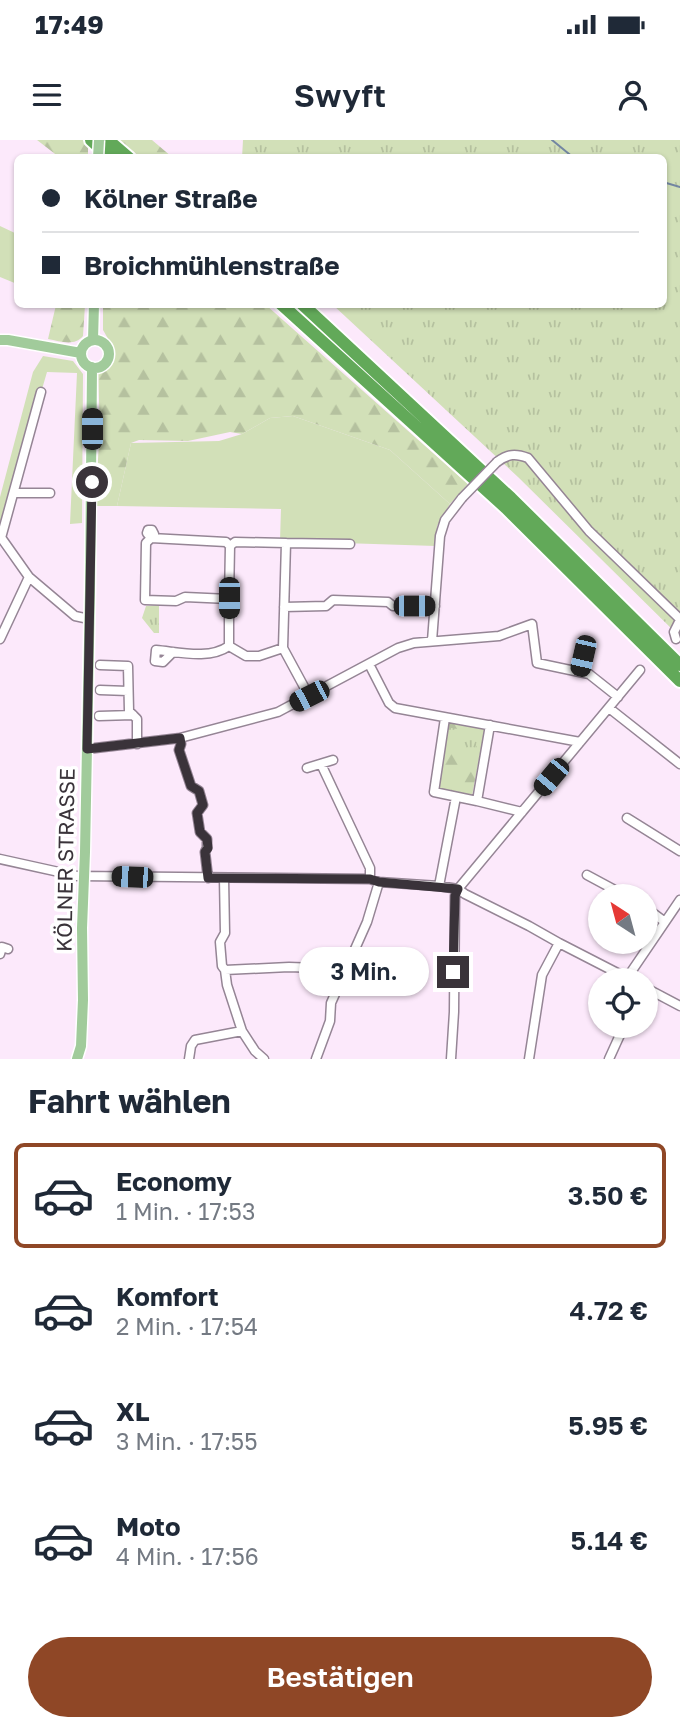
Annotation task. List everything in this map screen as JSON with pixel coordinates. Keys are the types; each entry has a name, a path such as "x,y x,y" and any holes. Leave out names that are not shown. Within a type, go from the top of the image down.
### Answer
{"highway":[{"path":"91,140 107,154"},
{"path":"108,140 124,154"},
{"path":"285,308 506,508 680,681"},
{"path":"306,308 510,498 680,665"}],"main road":[{"path":"93,340 94,308"},
{"path":"0,340 81,353"},
{"path":"93,340 102,343 108,350 108,355 105,363 92,368 85,364 81,353 86,343 93,340"},
{"name":"KÖLNER STRASSE","path":"77,1059 81,1046 83,1000 92,368"}],"street":[{"path":"41,392 1,537 29,577 75,616 89,619"},
{"path":"432,641 440,536 444,520 498,462 511,454 528,458 589,531 680,620 674,632 676,639"},
{"path":"14,493 50,492"},
{"path":"229,598 185,597 176,601 153,601 145,600 145,592 146,543 151,538 226,542 230,545"},
{"path":"230,545 235,542 350,544"},
{"path":"286,543 283,648 309,696"},
{"path":"229,646 230,545"},
{"path":"0,639 29,577"},
{"path":"284,607 327,607 333,600 388,602 393,606 435,606"},
{"path":"87,749 180,738 278,712 398,648 414,643 499,636 532,624 537,663 589,674 618,697"},
{"path":"580,672 587,641"},
{"path":"229,646 246,656 260,656 283,648"},
{"path":"173,652 213,653 229,646"},
{"path":"369,664 389,703 395,708 580,742"},
{"path":"100,665 128,666 129,711 137,719 137,744"},
{"path":"451,1059 455,896 458,889 640,670"},
{"path":"100,690 128,691"},
{"path":"609,708 680,764"},
{"path":"99,716 133,715"},
{"path":"445,718 434,792 522,811"},
{"path":"477,801 490,725"},
{"path":"180,738 179,750 191,786 199,791 203,805 197,813 200,832 207,839 208,848 205,852 208,878"},
{"path":"307,768 332,760"},
{"path":"316,1059 330,1021 331,1003 366,922 375,880 321,764"},
{"path":"439,886 456,797"},
{"path":"626,818 680,851"},
{"path":"0,859 77,876 375,880 458,889 608,968"},
{"path":"587,875 604,884"},
{"path":"224,878 226,933 220,942 222,966 242,1031 255,1051 264,1059"},
{"path":"636,968 680,900"},
{"path":"658,917 665,922"},
{"path":"529,1059 542,975 559,943"},
{"path":"0,954 2,947 8,949"},
{"path":"225,970 289,967 345,969"},
{"path":"658,994 680,1006"},
{"path":"189,1059 195,1040 242,1031"},
{"path":"609,1059 619,1038"}],"green space":[{"path":"37,140 88,140 88,154 55,154"},
{"path":"119,140 152,140 168,154 136,154"},
{"path":"243,140 680,140 680,637 518,477 336,308 667,308 667,154 242,154"},
{"path":"0,226 14,233 14,283 0,277"},
{"path":"55,308 85,308 83,336 67,342 48,339"},
{"path":"103,308 269,308 468,484 450,504 390,450 293,416 270,418 242,434 230,432 188,441 139,440 131,443 117,506 95,506 100,428 98,372 112,362 113,347 103,330"},
{"path":"43,356 73,361 83,374 82,523 70,524 77,373 47,372 4,520 0,520 0,497 33,372"},
{"path":"293,416 390,450 450,504 437,526 436,546 280,541 281,509 117,506 131,443 219,441 242,434 270,418"},
{"path":"159,605 159,633 154,633 142,618 146,606"},
{"path":"444,720 485,727 472,796 433,787"},
{"path":"451,728 478,732 475,753 448,749"}],"waterway":[{"path":"552,140 569,154"},
{"path":"667,183 680,187"}],"route":[{"path":"92,482 87,749 180,738 179,750 191,786 199,791 203,805 197,813 200,832 207,839 208,848 205,852 208,878 370,879 458,889 455,896 453,972"}]}
